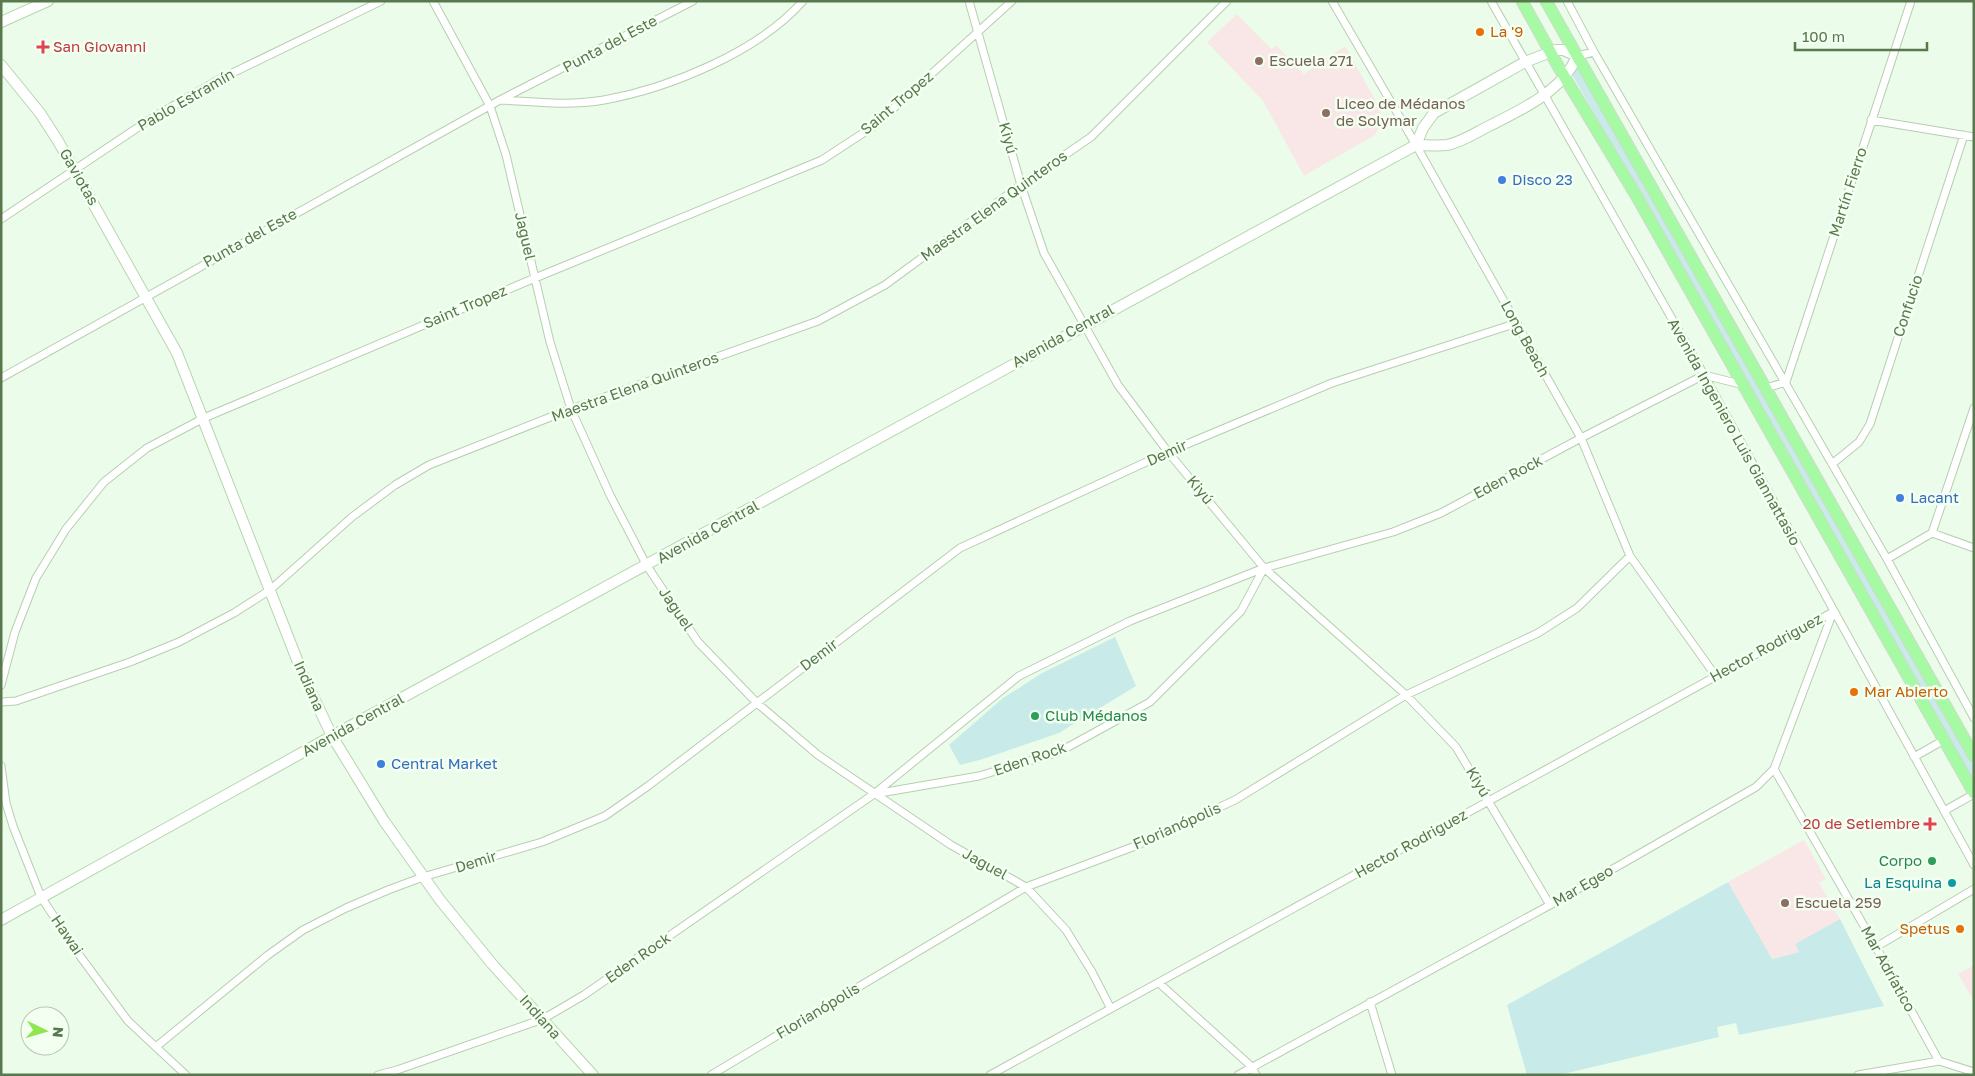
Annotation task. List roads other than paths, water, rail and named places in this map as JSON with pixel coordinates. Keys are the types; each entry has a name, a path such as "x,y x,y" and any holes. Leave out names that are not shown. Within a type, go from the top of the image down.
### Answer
{"main road":[{"name":"Avenida Ingeniero Luis Giannattasio","path":"1522,1 1564,76 1637,197 1974,794"},
{"path":"1546,1 1974,756"}],"street":[{"path":"1,22 48,1"},
{"name":"Pablo Estramín","path":"1,219 152,118 220,79 381,1"},
{"name":"Jaguel","path":"433,1 490,106 506,155 550,342 571,409 610,495 647,566 698,642 757,703 818,755 951,845 1026,887 1066,930 1092,972 1110,1007"},
{"name":"Punta del Este","path":"1,378 500,100 692,1"},
{"path":"500,100 564,103 603,100 652,88 703,69 754,42 803,1"},
{"name":"Kiyú","path":"969,1 1021,186 1044,254 1118,385 1168,452 1264,568 1406,695 1456,747 1550,905"},
{"name":"Saint Tropez","path":"1,685 14,632 36,578 66,529 104,482 147,448 204,418 535,278 822,160 874,126 1012,1"},
{"name":"Maestra Elena Quinteros","path":"1,702 16,701 130,662 179,642 234,613 270,590 352,517 402,481 430,465 571,409 818,321 884,285 1091,137 1227,1"},
{"name":"Long Beach","path":"1332,1 1416,145 1581,438 1630,556 1715,675"},
{"name":"Avenida Ingeniero Luis Giannattasio","path":"1491,1 1704,375 1974,865"},
{"path":"1567,1 1594,52 1887,559 1972,715"},
{"name":"Martín Fierro","path":"1786,382 1911,1"},
{"path":"1416,145 1423,128 1434,114 1525,62 1550,51 1563,50 1577,56 1594,52"},
{"name":"Avenida Central","path":"1,920 332,736 647,566 1083,325 1416,145 1446,145 1460,141 1527,107 1544,95 1564,76 1573,66 1577,56"},
{"name":"Gaviotas","path":"1,65 40,113 75,169 146,296"},
{"path":"1871,120 1974,137"},
{"name":"Confucio","path":"1832,464 1859,442 1870,424 1964,135"},
{"name":"Indiana","path":"146,296 177,353 304,675 332,736 384,821 423,877 494,965 593,1075"},
{"name":"Demir","path":"157,1046 268,955 303,930 346,908 423,877 542,842 605,816 648,786 960,548 1168,452 1332,383 1517,323"},
{"path":"1704,375 1744,385"},
{"name":"Eden Rock","path":"378,1075 543,1019 584,995 874,794 1019,676 1130,621 1264,568 1392,532 1441,513 1704,375"},
{"path":"1766,388 1786,382"},
{"path":"1887,559 1932,533 1974,408"},
{"path":"1932,533 1974,548"},
{"name":"Florianópolis","path":"710,1075 1026,887 1138,845 1235,800 1406,695 1538,633 1577,608 1630,556"},
{"name":"Eden Rock","path":"874,794 979,776 1059,752 1150,702 1241,611 1264,568"},
{"name":"Hector Rodriguez","path":"990,1075 1110,1007 1159,983 1715,675 1833,612"},
{"name":"Mar Egeo","path":"1238,1075 1550,905 1756,787 1774,769 1833,612"},
{"path":"1972,715 1974,701"},
{"path":"1914,757 1944,740"},
{"name":"Hawai","path":"1,766 6,803 13,826 41,897 80,956 128,1020 186,1075"},
{"name":"Mar Adríatico","path":"1774,769 1939,1061"},
{"path":"1944,812 1974,794"},
{"path":"1876,947 1974,889"},
{"path":"1159,983 1252,1067 1256,1075"},
{"path":"1370,1002 1392,1075"},
{"path":"1858,1075 1939,1061 1974,1072"}],"place":[{"name":"La '9","path":"1480,32"},
{"name":"San Giovanni","path":"43,47"},
{"name":"Escuela 271","path":"1259,61"},
{"name":"Liceo de Médanos de Solymar","path":"1326,113"},
{"name":"Disco 23","path":"1502,180"},
{"name":"Lacant","path":"1900,498"},
{"name":"Mar Abierto","path":"1854,692"},
{"name":"Club Médanos","path":"1035,716"},
{"name":"Central Market","path":"381,764"},
{"name":"20 de Setiembre","path":"1930,824"},
{"name":"Corpo","path":"1932,861"},
{"name":"La Esquina","path":"1952,883"},
{"name":"Escuela 259","path":"1785,903"},
{"name":"Spetus","path":"1960,929"}]}
